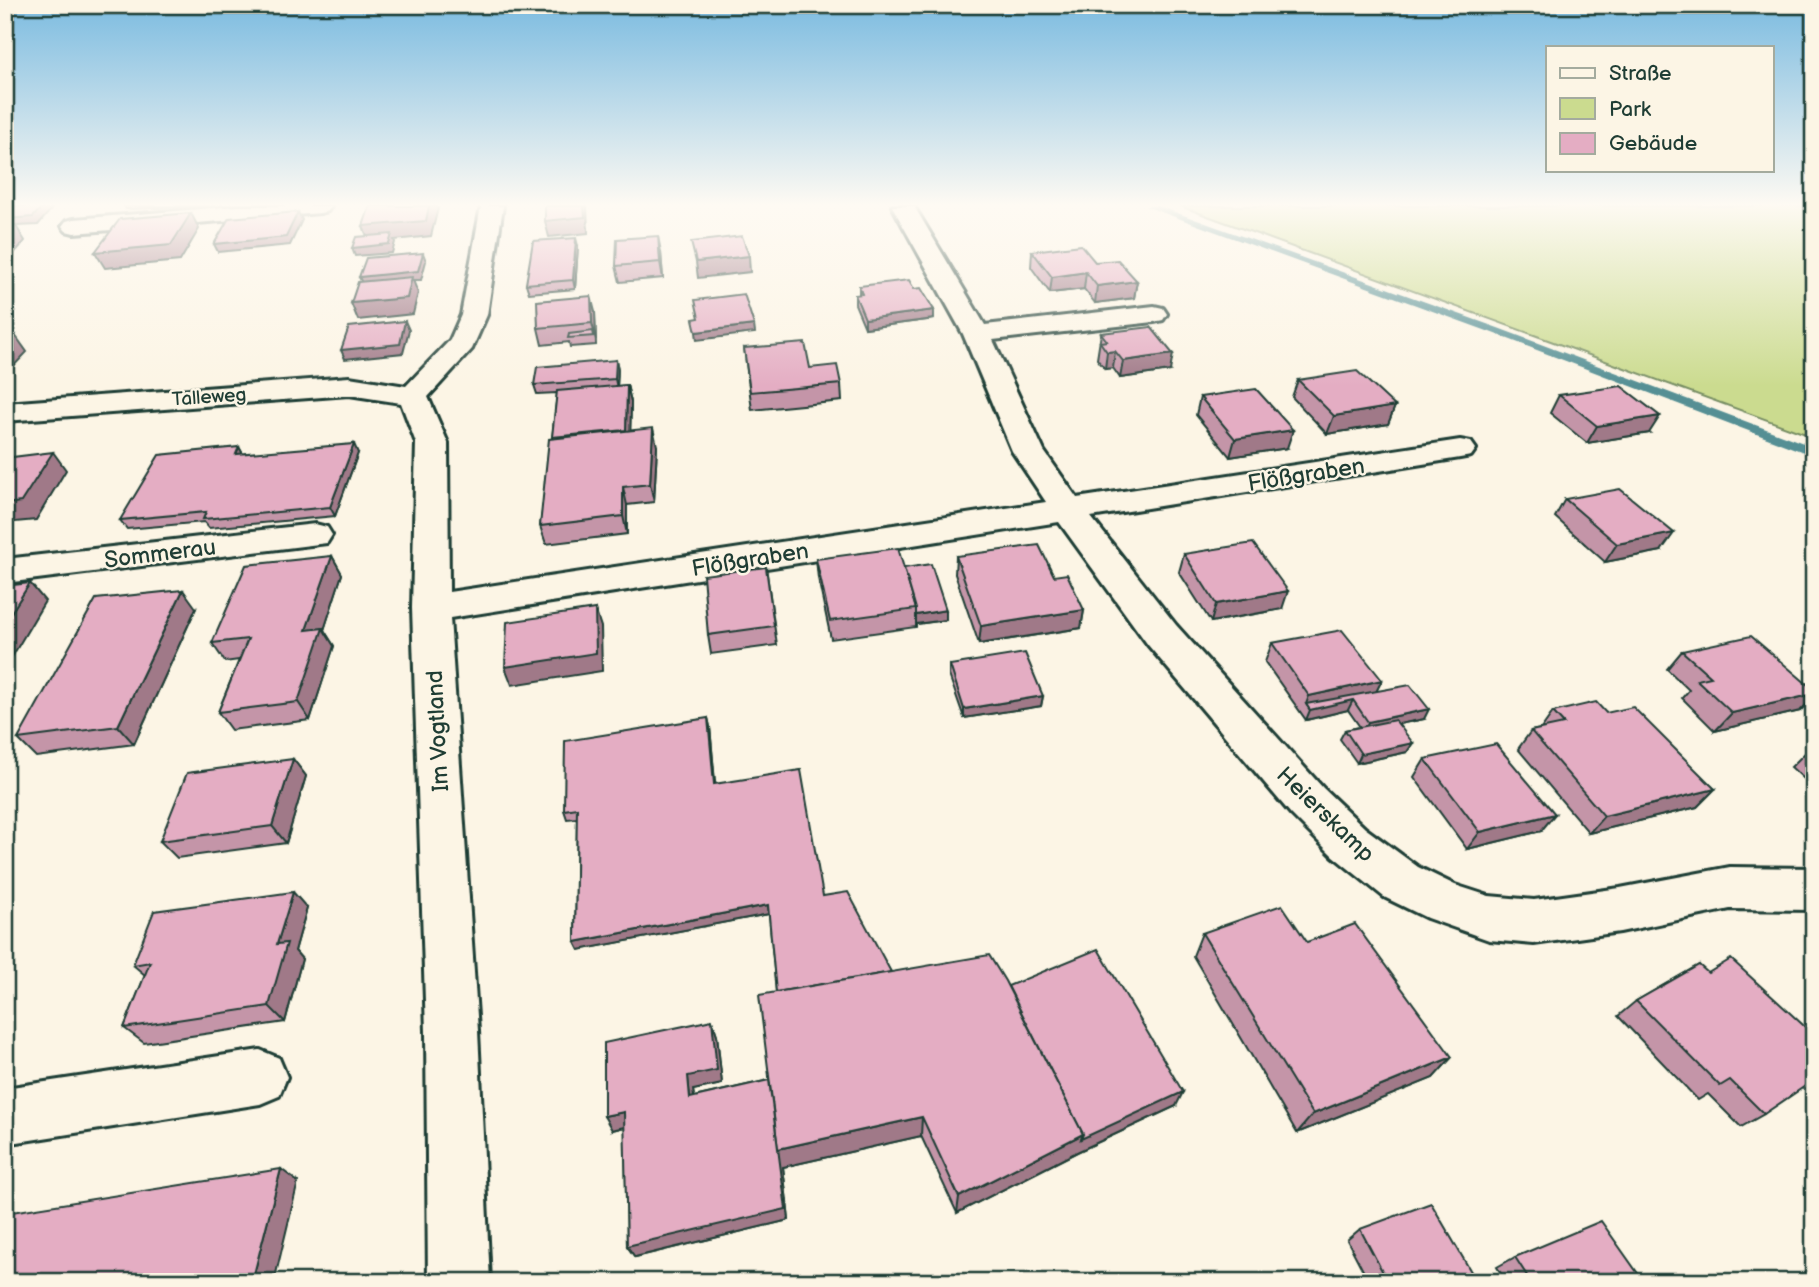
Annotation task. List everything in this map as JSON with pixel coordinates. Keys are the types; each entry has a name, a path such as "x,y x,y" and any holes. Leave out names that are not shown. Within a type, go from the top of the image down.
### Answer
{"street":[{"path":"413,396 462,343 474,315 482,266"},
{"path":"938,266 977,334 1028,451 1069,511"},
{"path":"977,334 1154,314"},
{"name":"Talleweg","path":"5,412 349,386 413,396"},
{"name":"Im Vogtland","path":"413,396 432,443 431,608 452,1031 459,1282"},
{"name":"Flößgraben","path":"431,608 1460,450"},
{"name":"Heierskamp","path":"1069,511 1162,635 1307,802 1349,842 1401,882 1444,903 1489,918 1534,922 1620,910 1731,888 1814,889"},
{"name":"Sommerau","path":"5,571 315,535"},
{"path":"5,1116 260,1077"}],"green space":[{"path":"1345,266 1814,266 1814,437"}],"building":[{"path":"363,266 419,266 418,271 359,277"},
{"path":"529,266 574,266 573,280 526,284"},
{"path":"1044,266 1123,266 1137,281 1097,286 1086,272 1052,277"},
{"path":"412,277 407,298 351,303 358,282"},
{"path":"909,280 914,289 921,288 934,310 865,319 855,295 862,294 859,286"},
{"path":"744,294 754,325 696,332 693,319 699,318 695,300"},
{"path":"591,296 592,323 538,328 537,301"},
{"path":"405,321 400,344 341,350 349,327"},
{"path":"1151,327 1173,354 1123,361 1115,351 1107,352 1100,342 1107,341 1101,333"},
{"path":"593,331 594,336 568,338 569,334"},
{"path":"15,335 5,345 5,336"},
{"path":"805,343 810,368 837,365 841,384 750,392 744,348"},
{"path":"616,360 615,379 534,385 537,367"},
{"path":"1357,371 1395,406 1334,416 1298,380"},
{"path":"627,385 626,430 552,437 557,391"},
{"path":"1621,386 1660,416 1597,426 1559,395"},
{"path":"1256,389 1293,430 1235,439 1200,397"},
{"path":"653,428 650,484 623,487 623,516 540,526 549,439"},
{"path":"354,444 330,507 203,519 206,512 120,520 159,455 239,447 236,454"},
{"path":"53,452 21,502 5,504 5,458"},
{"path":"1620,489 1674,533 1617,544 1565,499"},
{"path":"1253,543 1288,591 1216,604 1184,554"},
{"path":"1039,545 1054,576 1067,574 1084,610 981,626 956,556"},
{"path":"898,548 916,609 830,621 816,559"},
{"path":"332,556 306,630 323,628 298,702 218,712 248,639 212,643 246,565"},
{"path":"931,564 946,610 916,615 904,568"},
{"path":"766,567 774,626 708,635 703,575"},
{"path":"30,583 5,622 5,586"},
{"path":"183,590 118,726 18,739 96,599"},
{"path":"595,609 596,653 505,667 507,622"},
{"path":"1342,630 1382,680 1309,696 1272,643"},
{"path":"1751,636 1814,690 1814,694 1732,713 1697,680 1711,677 1682,651"},
{"path":"1025,653 1043,696 964,709 950,665"},
{"path":"1410,685 1429,709 1368,722 1353,700 1310,710 1306,704"},
{"path":"1596,702 1606,713 1633,707 1715,789 1604,816 1531,731 1564,724 1553,712"},
{"path":"708,718 714,784 801,770 823,896 848,892 891,972 776,992 768,905 575,942 577,808 564,810 565,741"},
{"path":"1395,720 1413,743 1361,754 1345,730"},
{"path":"1496,744 1555,814 1480,832 1425,759"},
{"path":"293,759 272,826 160,841 187,773"},
{"path":"293,892 277,944 287,943 269,1006 124,1028 150,962 133,965 154,911"},
{"path":"1282,905 1307,942 1355,924 1452,1057 1313,1114 1202,933"},
{"path":"1098,949 1183,1092 1081,1139 1083,1134 1008,986"},
{"path":"989,955 1083,1134 959,1197 922,1117 778,1149 759,995"},
{"path":"1731,959 1814,1035 1814,1080 1764,1114 1730,1080 1720,1086 1636,1001 1699,965 1708,973"},
{"path":"712,1020 717,1070 688,1076 690,1098 769,1080 786,1209 627,1246 624,1112 604,1116 604,1043"},
{"path":"281,1169 252,1282 5,1282 5,1213"},
{"path":"1431,1203 1477,1282 1388,1282 1360,1229"},
{"path":"1601,1221 1644,1282 1531,1282 1515,1257"}],"waterway":[{"path":"1317,266 1494,330 1814,452"}]}
